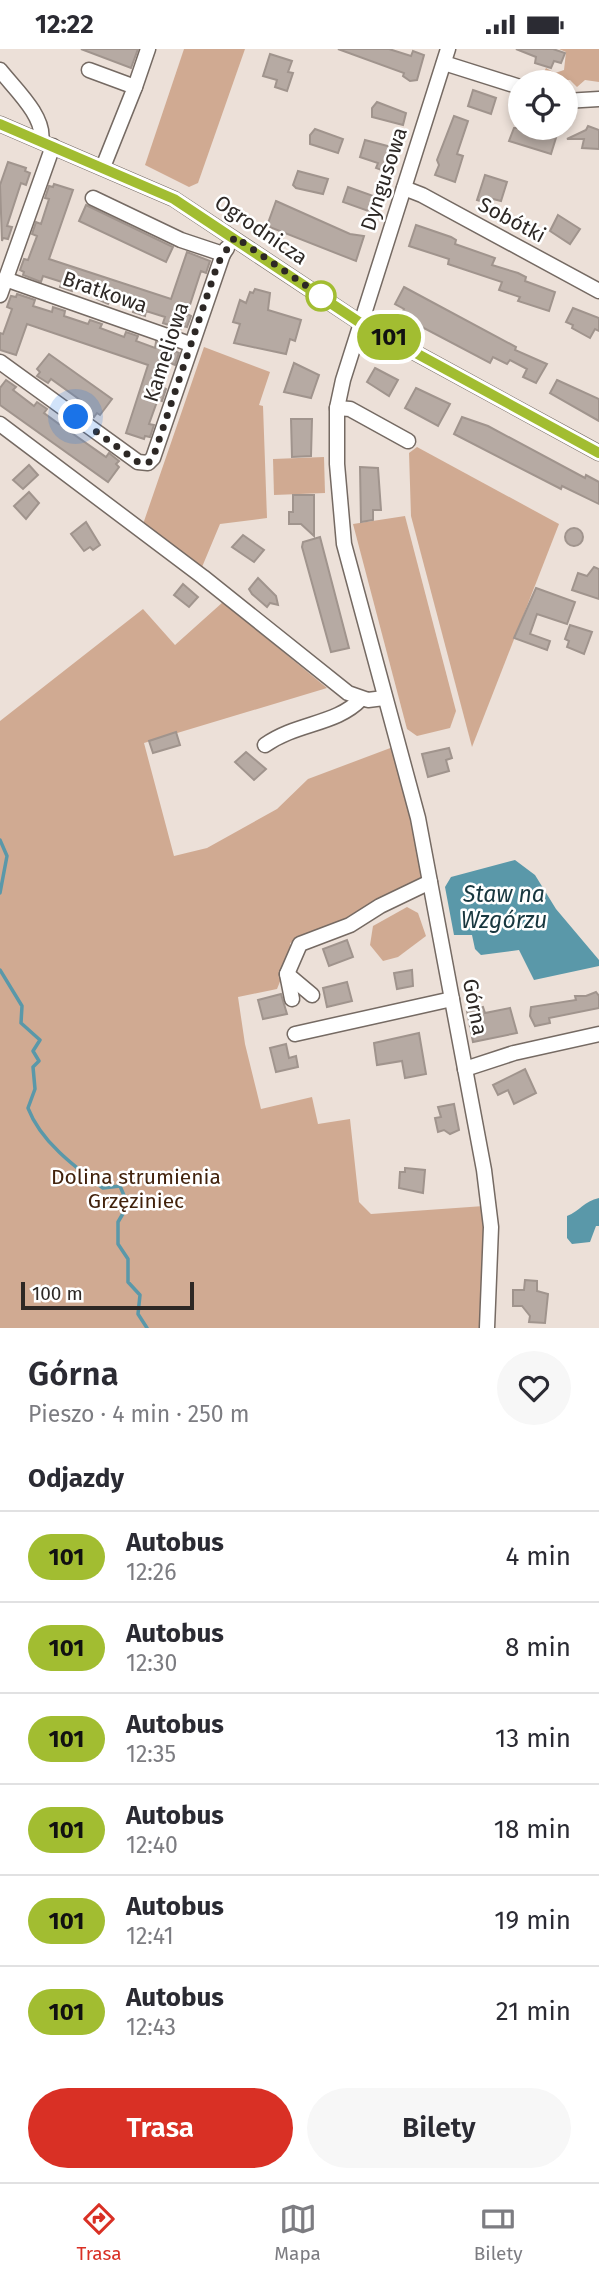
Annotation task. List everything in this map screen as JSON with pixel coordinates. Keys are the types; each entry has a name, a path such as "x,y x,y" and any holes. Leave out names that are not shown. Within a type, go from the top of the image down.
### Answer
{"street":[{"path":"103,167 148,49"},
{"path":"446,56 508,82"},
{"name":"Dyngusowa","path":"359,322 446,56"},
{"path":"0,70 33,114 47,143 0,295"},
{"path":"89,71 135,86"},
{"path":"578,100 599,99"},
{"name":"Ogrodnicza","path":"0,124 174,199 235,237 359,322 599,453"},
{"name":"Sobótki","path":"404,188 422,195 599,291"},
{"path":"93,198 181,240 223,254"},
{"name":"Kameliowa","path":"0,362 138,462 148,463 153,458 223,254 235,237"},
{"name":"Bratkowa","path":"5,279 190,344"},
{"name":"Górna","path":"359,322 337,408 340,523 384,698 412,789 491,1210 487,1328"},
{"path":"337,408 350,409 408,441"},
{"path":"0,424 203,577 348,693 361,699 384,698"},
{"path":"265,745 288,730 348,712 361,699"},
{"path":"292,999 288,974 300,944 350,925 380,906 430,882"},
{"path":"288,974 312,995"},
{"path":"295,1034 452,999"},
{"path":"465,1069 514,1053 599,1034"}],"green space":[{"path":"184,49 245,49 198,183 189,187 145,165"},
{"path":"559,49 599,49 599,82 585,80 578,86 578,70 564,70 566,52"},
{"path":"204,347 270,372 259,405 263,406 267,518 220,524 202,567 142,527"},
{"path":"417,447 559,524 472,747 411,516 409,453"},
{"path":"324,457 325,493 274,495 273,459"},
{"path":"405,516 456,711 450,728 417,736 407,729 353,524"},
{"name":"Dolina strumienia Grzęziniec","path":"223,602 327,688 144,743 174,856 207,848 277,809 308,779 393,747 399,761 422,877 346,922 290,943 292,952 277,989 238,997 245,1044 261,1109 312,1097 318,1124 350,1119 359,1202 371,1214 484,1206 487,1256 481,1328 0,1328 0,721 143,609 175,645"},
{"path":"407,907 418,913 426,936 398,957 383,961 370,945 373,926"}],"water":[{"name":"Staw na Wzgórzu","path":"515,860 535,875 556,909 599,960 599,966 534,980 519,950 481,955 475,949 472,935 454,935 445,887 451,877"},
{"path":"599,1198 599,1226 596,1226 590,1242 572,1244 567,1238 567,1216"}],"building":[{"path":"81,49 138,49 131,68"},
{"path":"338,49 389,49 411,56 413,51 424,55 417,80 410,81 403,76 404,73"},
{"path":"516,49 553,49 565,53 561,63 554,61 551,68 535,63 536,57"},
{"path":"270,54 292,61 288,72 293,73 287,91 275,87 277,80 263,76"},
{"path":"473,90 496,98 491,114 468,106"},
{"path":"377,102 406,113 403,125 372,117 372,108"},
{"path":"454,116 468,121 457,154 463,156 455,182 435,175 439,165 437,160"},
{"path":"588,126 599,130 599,149 582,148 584,139 578,139 578,134"},
{"path":"315,129 343,139 338,153 310,144 310,135"},
{"path":"365,140 395,148 387,172 376,168 378,163 360,157"},
{"path":"509,140 555,140 551,154"},
{"path":"8,162 26,168 25,171 30,173 26,185 21,183 7,226 12,227 8,239 3,238 2,241 0,185"},
{"path":"298,171 328,179 323,194 296,188 293,185"},
{"path":"485,175 507,182 501,201 493,199 491,204 477,200"},
{"path":"54,184 73,190 49,259 171,299 187,252 210,261 206,273 201,271 187,314 191,316 187,327 183,326 181,329 163,323 165,317 146,311 145,316 133,312 134,307 110,299 108,304 97,299 98,295 74,286 72,291 60,287 62,282 43,276 41,282 23,275 24,272 20,270 24,259 28,260 37,236 32,234 36,222 41,224 49,199 45,198 49,186 53,187"},
{"path":"348,187 379,198 374,213 343,202"},
{"path":"276,201 350,234 364,236 356,261 267,226"},
{"path":"86,205 173,247 166,262 79,221"},
{"path":"558,215 580,229 570,244 550,231"},
{"path":"416,225 451,237 456,240 455,244 495,258 492,265 518,273 526,277 525,281 555,292 549,311 518,301 520,297 499,290 502,282 448,264 449,259 409,246"},
{"path":"404,287 516,347 515,350 547,364 536,383 523,377 527,369 510,360 507,364 493,357 490,363 401,316 404,309 395,304"},
{"path":"255,289 270,293 268,310 301,320 295,341 290,339 286,354 234,343 240,324 233,322 240,300 246,303 250,292 253,293"},
{"path":"17,294 35,300 33,306 52,312 53,307 65,311 64,316 88,324 90,320 102,324 100,328 124,337 126,332 138,336 136,341 155,348 156,342 179,353 175,365 170,363 162,387 166,389 162,401 158,399 149,424 154,425 150,437 145,436 144,439 126,433 148,365 27,324 16,355 0,350 0,333 3,334 12,309 7,307 11,296 16,297"},
{"path":"573,308 599,318 599,331 595,329 590,338 572,328 573,325 566,322"},
{"path":"49,354 112,399 100,415 97,413 94,417 84,409 87,405 51,379 48,383 37,376 40,372 37,369"},
{"path":"294,363 319,375 311,398 284,392"},
{"path":"375,368 398,380 389,396 367,382"},
{"path":"6,380 16,387 13,390 34,406 37,402 47,409 44,413 59,424 62,420 72,427 69,431 106,457 109,453 119,461 116,464 119,467 108,482 0,405 0,388"},
{"path":"557,380 599,399 599,421 550,393"},
{"path":"416,388 450,404 438,426 405,408"},
{"path":"462,417 488,426 585,478 586,475 599,482 599,504 562,486 561,489 454,434"},
{"path":"291,419 312,419 311,456 292,457"},
{"path":"29,465 38,475 23,489 13,480"},
{"path":"360,467 378,468 381,510 373,510 373,520 361,522"},
{"path":"29,492 39,503 26,519 14,506"},
{"path":"293,495 314,495 314,536 301,524 289,524 289,512 293,512"},
{"path":"86,522 100,545 93,550 90,547 84,551 71,534"},
{"path":"574,528 580,531 583,537 580,543 574,546 568,543 565,537 568,531"},
{"path":"243,535 264,550 254,562 232,547"},
{"path":"320,537 349,648 331,652 302,547 303,542"},
{"path":"594,567 599,569 599,599 572,590 578,573 587,576"},
{"path":"258,578 276,596 278,605 270,603 267,607 252,594 249,589"},
{"path":"183,584 198,597 189,607 174,595"},
{"path":"536,588 575,602 567,624 537,614 530,634 550,641 547,650 514,638"},
{"path":"570,625 592,632 584,654 567,647 569,641 565,639"},
{"path":"176,732 180,745 153,753 149,741"},
{"path":"449,748 452,758 446,760 449,771 428,777 422,754"},
{"path":"246,752 266,769 254,780 235,762"},
{"path":"347,940 353,957 329,966 323,949"},
{"path":"412,970 413,986 397,989 394,973"},
{"path":"347,982 352,1001 327,1007 323,988"},
{"path":"596,992 599,996 599,1008 549,1018 550,1023 535,1026 530,1016 531,1007 576,1000 575,996"},
{"path":"281,994 287,1014 263,1019 258,1000"},
{"path":"483,1007 485,1013 510,1008 517,1033 473,1042 467,1011"},
{"path":"419,1033 426,1074 405,1078 402,1061 377,1065 374,1043"},
{"path":"286,1044 289,1058 296,1056 298,1067 276,1072 270,1048"},
{"path":"525,1069 536,1093 514,1104 508,1090 498,1095 493,1085"},
{"path":"454,1104 459,1130 450,1134 444,1130 438,1132 435,1118 441,1117 438,1107"},
{"path":"405,1168 425,1170 423,1193 399,1188 400,1172 405,1172"},
{"path":"525,1280 537,1281 537,1291 548,1294 545,1323 529,1322 530,1316 522,1306 513,1306 513,1290 524,1290"}],"waterway":[{"path":"0,840 7,856 0,893"},
{"path":"0,970 22,1006 21,1023 40,1040 33,1051 39,1061 33,1067 35,1089 28,1108 34,1120 50,1143 92,1180 103,1188 120,1186 128,1205 118,1222 118,1244 128,1259 128,1282 140,1295 138,1314 147,1328"}],"bus line":[{"name":"101","path":"0,124 174,199 217,225 359,322 599,453"}],"route":[{"path":"76,417 138,462 148,463 153,458 218,263 235,237 321,296"}]}
